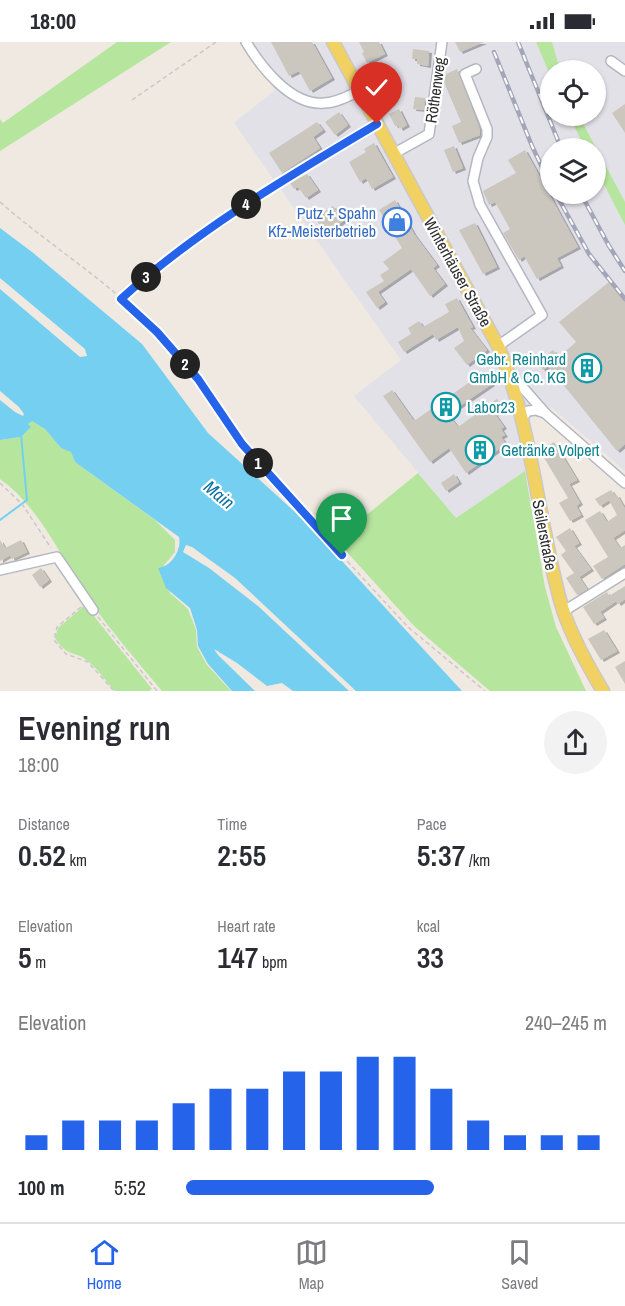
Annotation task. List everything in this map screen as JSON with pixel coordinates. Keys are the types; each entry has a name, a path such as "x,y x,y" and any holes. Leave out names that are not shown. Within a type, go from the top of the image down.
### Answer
{"main road":[{"name":"Winterhäuser Straße","path":"333,42 498,346 509,371"},
{"name":"Seilerstraße","path":"509,371 522,418 554,576 564,611 585,660 603,691"}],"street":[{"path":"246,42 267,71 301,98 322,104 359,92"},
{"name":"Röthenweg","path":"393,154 429,134 442,42"},
{"path":"611,62 625,71"},
{"path":"476,69 465,74 487,129 487,137 478,158 473,181 480,206 542,315 498,346"},
{"path":"286,178 377,124"},
{"name":"Winterhäuser Straße","path":"509,371 546,414 625,483"},
{"path":"522,418 528,411 536,410 546,414"},
{"path":"0,570 57,557 90,606"},
{"path":"564,611 625,573"}],"path":[{"path":"132,100 216,42"},
{"path":"121,299 156,267 195,238 286,178"},
{"path":"0,202 121,299 157,332 198,379 242,444 393,611 408,627 485,691"},
{"path":"0,483 22,504 57,557"},
{"path":"114,691 88,662 66,654 54,640 57,627 90,606 157,691"}],"shaded area":[{"path":"246,42 625,42 625,471 552,408 534,405 526,408 516,421 525,471 456,518 354,396 401,360 234,123 275,90"}],"green space":[{"path":"117,42 171,42 0,151 0,119 3,123"},
{"path":"536,42 552,42 557,60 544,60"},
{"path":"574,126 584,126 591,138 580,138"},
{"path":"606,166 625,202 625,225 606,188"},
{"path":"31,420 45,429 61,448 71,451 75,462 155,520 175,540 175,552 164,565 165,583 170,593 188,609 196,630 197,647 207,665 231,691 162,691 98,613 39,520 14,491 0,479 0,440 21,437 30,428 28,424"},
{"path":"525,471 545,587 556,627 586,691 490,691 414,626 336,540 418,473 456,518"},
{"path":"85,605 152,689 149,691 115,691 89,662 59,644 55,638 58,628"}],"water":[{"name":"Main","path":"0,228 142,344 208,433 306,522 462,691 356,691 235,578 186,545 183,552 209,568 258,606 349,691 293,691 282,683 267,686 214,649 255,691 232,691 208,664 198,646 197,630 190,608 166,588 158,568 167,565 174,557 179,547 179,537 75,462 71,452 61,448 45,429 32,421 28,424 31,427 21,437 0,440 0,400 15,412 23,416 24,414 0,391 0,289 80,357 87,356 85,349 0,278"}],"building":[{"path":"271,42 312,42 332,78 310,91 299,71 289,76"},
{"path":"359,42 379,42 385,54 367,63"},
{"path":"455,42 484,42 460,52"},
{"path":"413,49 429,51 428,66 417,64 417,59 412,59"},
{"path":"457,69 480,130 480,135 459,143 452,126 461,122 443,80 444,75"},
{"path":"386,71 390,78 387,79 396,97 384,103 371,79"},
{"path":"415,97 425,98 424,110 413,109"},
{"path":"625,104 625,133 612,113"},
{"path":"399,109 407,125 400,129 398,125 395,126 389,114"},
{"path":"339,112 348,125 335,135 325,122"},
{"path":"317,122 323,130 313,137 320,148 282,173 269,153"},
{"path":"374,143 393,177 372,189 366,178 360,182 349,162 366,152 364,149"},
{"path":"454,146 463,168 453,172 444,150"},
{"path":"525,150 540,177 540,204 555,204 578,247 557,258 561,266 537,279 524,256 519,260 503,233 510,229 495,202 489,205 483,191 516,173 508,160"},
{"path":"307,174 318,190 306,198 298,187 294,189 290,183"},
{"path":"395,200 414,234 437,265 433,268 445,284 430,296 411,269 378,292 385,302 377,308 366,292 384,281 380,275 389,269 383,262 402,248 379,210"},
{"path":"333,206 337,212 341,209 347,218 326,234 315,218"},
{"path":"475,223 497,267 483,274 459,230"},
{"name":"Gebr. Reinhard GmbH & Co. KG","path":"609,282 625,301 625,444 617,451 548,366 543,370 537,363 553,350 559,357 576,342 559,322"},
{"path":"457,298 473,327 470,328 487,350 467,365 454,348 464,341 458,327 436,340 433,334 404,352 398,342 411,334 408,328 419,321 423,327 449,312 445,304"},
{"path":"484,372 492,384 448,414 458,427 497,399 503,409 495,414 504,427 501,429 505,435 501,437 506,444 466,473 449,448 430,462 383,396 392,390 414,421"},
{"path":"554,442 577,480 569,484 580,503 576,506 581,515 570,521 559,503 568,498 540,451"},
{"path":"454,474 459,482 446,491 441,483"},
{"path":"611,490 615,496 617,495 625,509 625,530 613,538 620,548 625,545 625,564 602,579 593,566 608,557 585,520 600,511 607,522 617,515 609,500 600,506 595,499"},
{"path":"570,528 579,543 574,546 591,569 579,577 587,589 577,595 566,578 574,573 561,555 566,551 556,537"},
{"path":"0,540 5,548 21,540 27,552 12,559 10,555 0,561"},
{"path":"41,568 49,580 40,587 32,575"},
{"path":"625,586 625,599 618,604 616,601 600,612 604,618 594,624 583,607 607,592 609,596"},
{"path":"604,630 617,651 601,660 588,639"},
{"path":"625,661 625,684 615,667"}],"waterway":[{"path":"0,520 27,500 21,435"}],"railway":[{"path":"518,42 557,138"},
{"path":"494,52 540,163"},
{"path":"562,204 589,254 625,299"},
{"path":"586,204 625,271"}],"place":[{"name":"Putz + Spahn Kfz-Meisterbetrieb","path":"397,222"},
{"name":"Gebr. Reinhard GmbH & Co. KG","path":"587,368"},
{"name":"Labor23","path":"446,407"},
{"name":"Getränke Volpert","path":"480,450"}],"route":[{"path":"342,555 264,471 242,444 198,379 157,332 121,299 156,267 195,238 286,178 377,124"}]}
